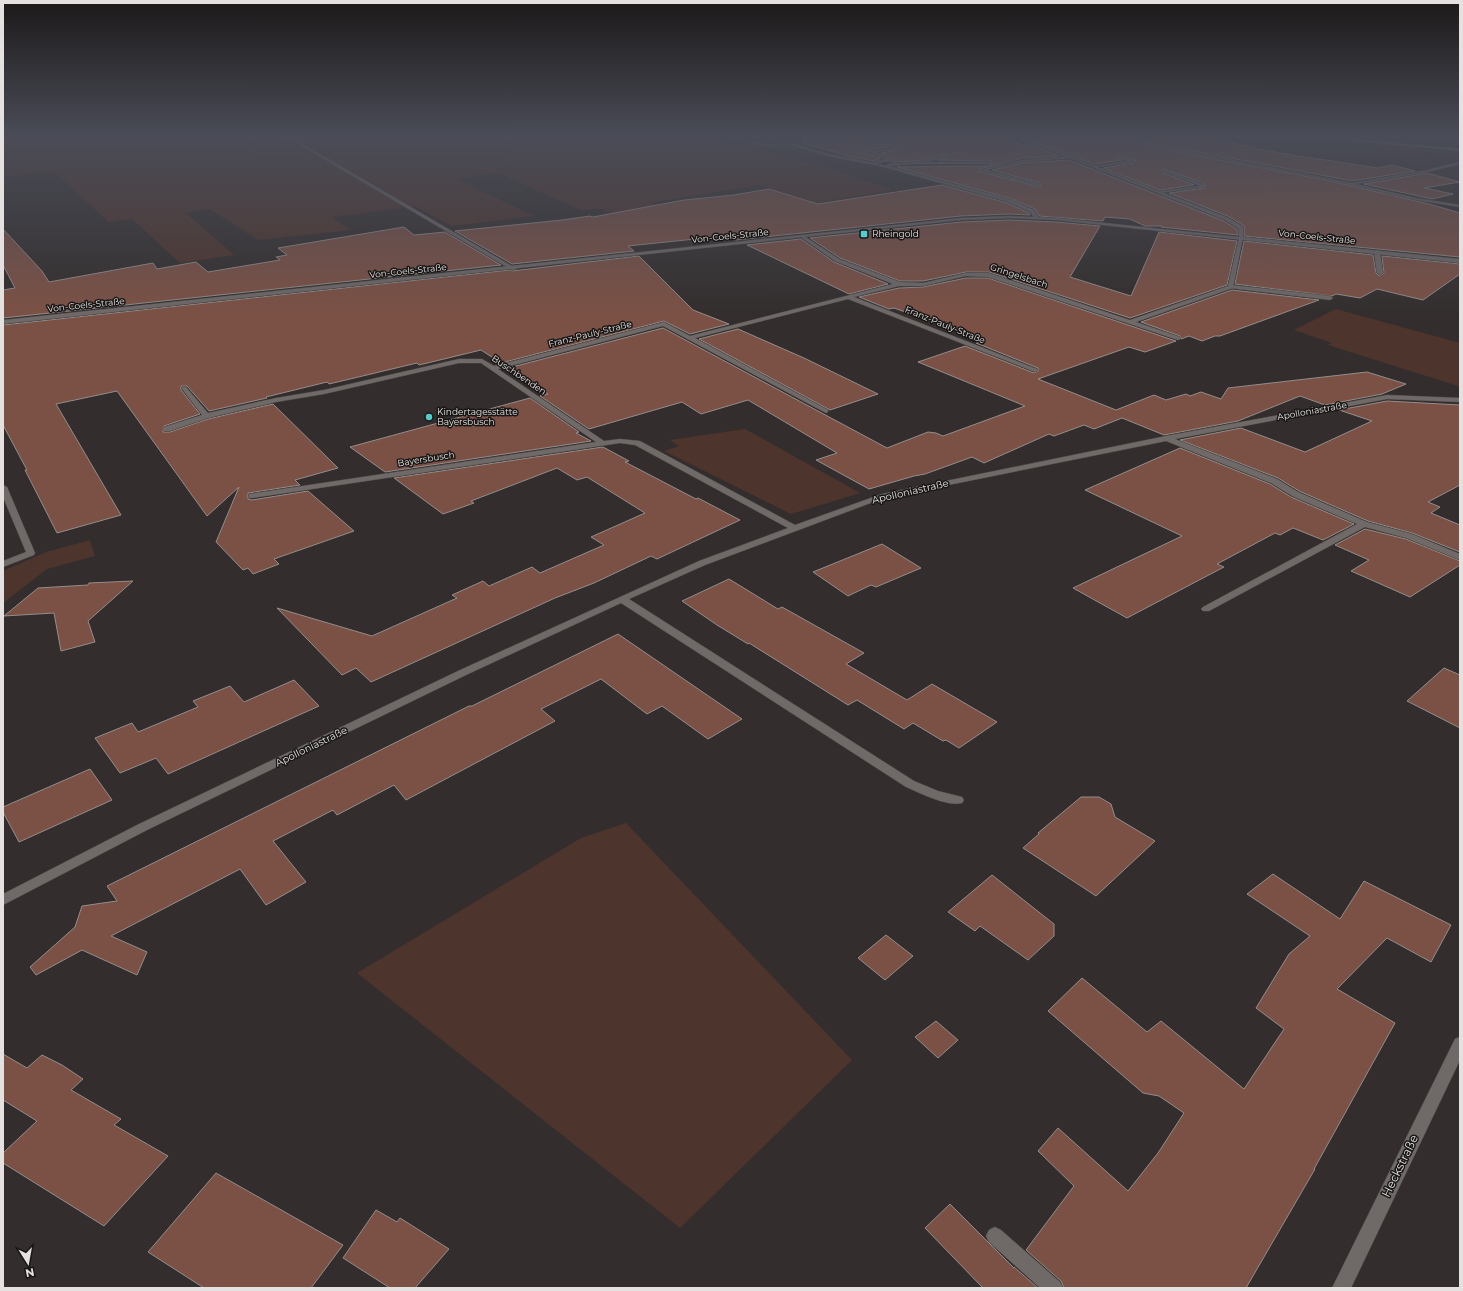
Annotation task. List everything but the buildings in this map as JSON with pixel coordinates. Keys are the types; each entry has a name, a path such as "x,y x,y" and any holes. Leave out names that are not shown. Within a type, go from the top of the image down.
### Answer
{"street":[{"path":"390,196 514,269"},
{"path":"993,196 1010,201 1032,211 1036,217"},
{"path":"1170,196 1235,223 1242,230 1231,287"},
{"path":"1404,196 1460,206"},
{"name":"Von-Coels-Straße","path":"3,322 514,269 961,219 1009,216 1036,217 1460,261"},
{"path":"804,237 837,260 899,284"},
{"path":"1377,252 1380,273"},
{"name":"Gringelsbach","path":"899,284 910,286 925,285 967,274 978,273 989,275 1178,338"},
{"path":"689,338 899,284"},
{"path":"1131,322 1231,287 1330,298"},
{"name":"Franz-Pauly-Straße","path":"848,297 1035,370"},
{"name":"Franz-Pauly-Straße","path":"493,368 664,324 826,411"},
{"name":"Buschbenden","path":"168,428 206,416 276,400 324,392 459,361 482,361 603,442"},
{"path":"184,388 206,416"},
{"name":"Apolloniastraße","path":"3,900 143,827 462,673 622,599 702,563 882,496 1166,438 1387,397 1460,400"},
{"path":"1166,438 1274,481 1295,494 1364,524 1409,536 1460,558"},
{"path":"603,442 620,441 637,443 794,528"},
{"name":"Bayersbusch","path":"252,496 603,442"},
{"path":"3,487 7,507 31,553 3,564"},
{"path":"1206,609 1364,524"},
{"path":"622,599 910,784 935,795 958,800"},
{"name":"Heckstraße","path":"1341,1288 1460,1044"},
{"path":"996,1236 1054,1288"}],"shaded area":[{"path":"81,196 493,196 534,216 451,226 415,206 332,217 351,230 258,240 210,209 186,213 234,255 180,263 132,219 109,222"},
{"path":"550,196 691,196 650,203 677,215 633,222 602,209 581,210"},
{"path":"796,196 856,196 818,203"},
{"path":"1336,309 1460,343 1460,388 1458,386 1328,345 1332,343 1294,330"},
{"path":"745,429 860,493 791,514 664,451 679,446 670,440"},
{"path":"90,540 95,556 47,569 3,603 3,571 46,552"},
{"path":"626,823 852,1060 680,1228 357,973 581,838"}],"place":[{"name":"Rheingold","path":"864,234"},
{"name":"Kindertagesstätte Bayersbusch","path":"429,417"}]}
